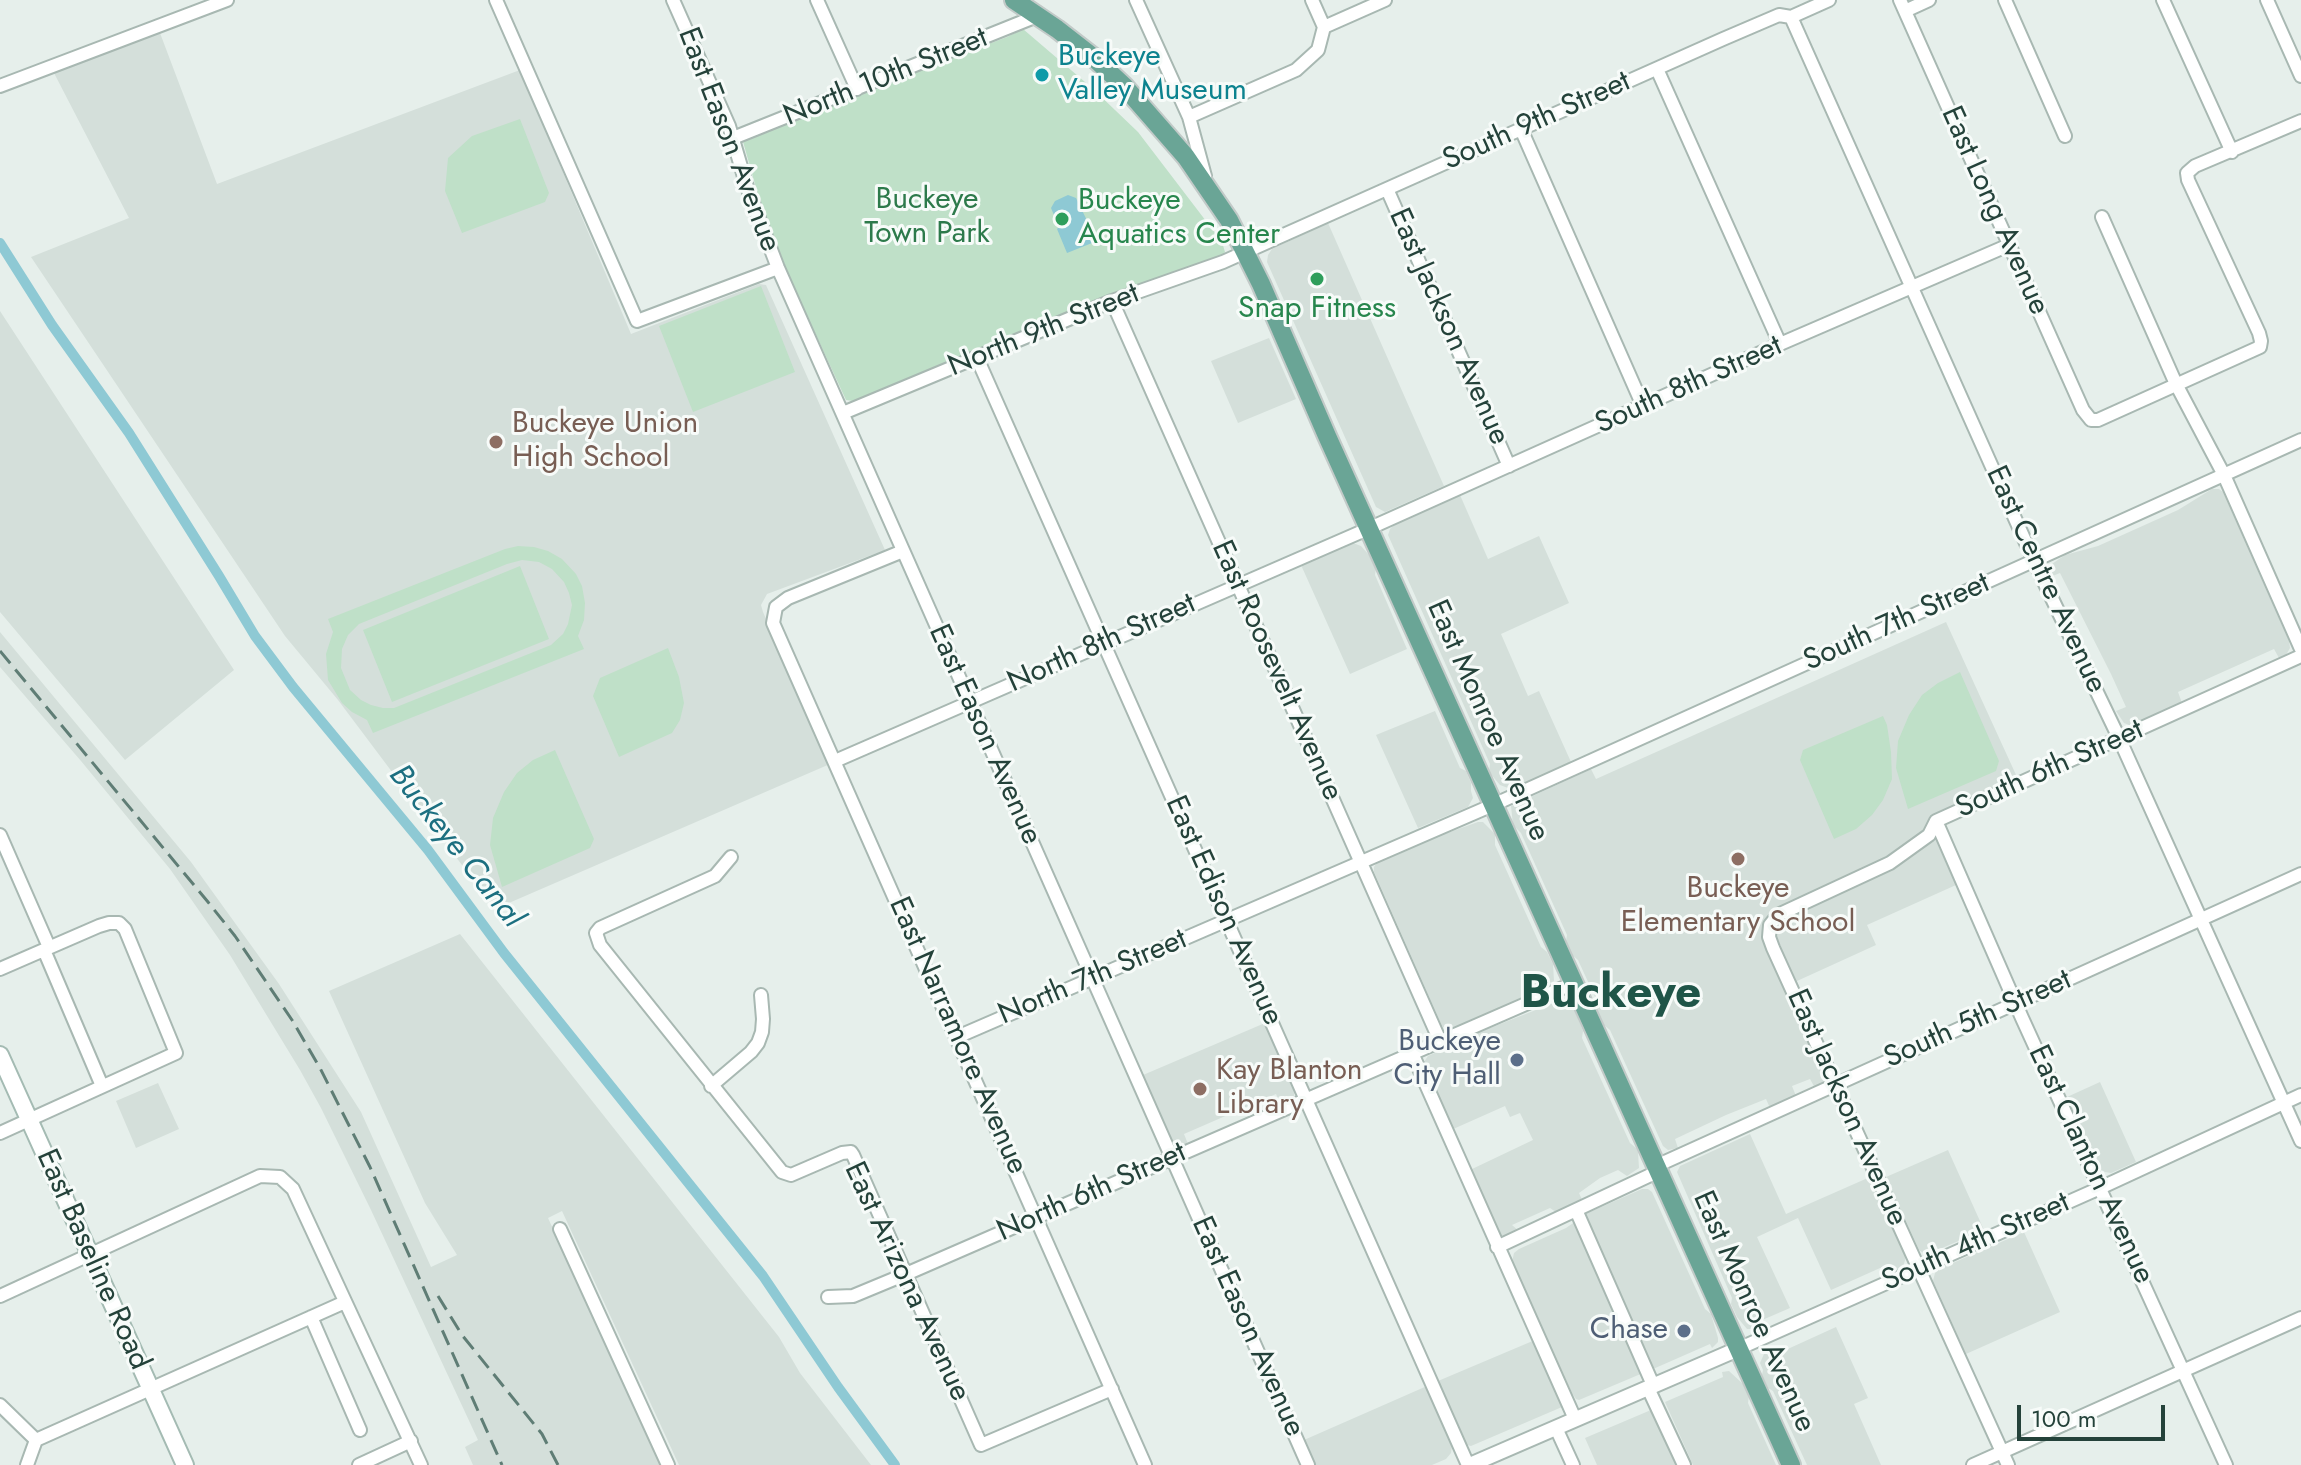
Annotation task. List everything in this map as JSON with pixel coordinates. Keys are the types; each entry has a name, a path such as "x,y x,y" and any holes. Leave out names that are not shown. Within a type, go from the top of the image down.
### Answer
{"main road":[{"path":"1014,0 1093,57 1124,86 1208,187"},
{"name":"East Monroe Avenue","path":"1208,187 1246,252 1791,1465"},
{"name":"East Baseline Road","path":"0,1055 185,1465"}],"street":[{"path":"0,86 227,0"},
{"path":"496,0 637,321 778,268"},
{"name":"East Eason Avenue","path":"673,0 733,138 747,187 778,268 1308,1465"},
{"path":"817,0 857,89"},
{"name":"East Monroe Avenue","path":"1136,0 1189,117 1208,187"},
{"path":"1189,117 1296,70 1318,50 1324,27 1312,0"},
{"path":"1324,27 1385,0"},
{"name":"South 9th Street","path":"1246,252 1779,15 1791,17 1829,0"},
{"path":"1903,5 1929,0"},
{"path":"2005,0 2065,136"},
{"path":"2163,0 2232,152"},
{"path":"2267,0 2301,76"},
{"name":"East Long Avenue","path":"1903,5 2083,410 2091,420 2098,420 2176,384"},
{"name":"North 10th Street","path":"733,138 1037,16"},
{"name":"East Centre Avenue","path":"1791,17 2034,561 2119,738 2301,1141"},
{"path":"1657,69 1780,344"},
{"path":"2176,384 2253,352 2261,345 2259,333 2187,173 2195,166 2301,121"},
{"path":"1521,129 1643,406"},
{"name":"East Jackson Avenue","path":"1387,189 1509,466"},
{"path":"2102,217 2176,384 2224,475 2301,649"},
{"name":"South 8th Street","path":"1370,528 2009,245"},
{"name":"North 9th Street","path":"843,413 1112,301 1246,252"},
{"name":"East Roosevelt Avenue","path":"1112,301 1440,1041"},
{"name":"East Edison Avenue","path":"977,358 1469,1465"},
{"name":"South 7th Street","path":"1493,805 2301,440"},
{"name":"North 8th Street","path":"835,761 1370,528"},
{"name":"East Narramore Avenue","path":"903,551 788,598 776,607 773,623 1145,1465"},
{"name":"South 6th Street","path":"1770,925 1778,915 1890,863 1929,835 1936,821 2301,656"},
{"name":"North 7th Street","path":"957,1037 1493,805"},
{"name":"East Clanton Avenue","path":"1936,821 2226,1465"},
{"path":"0,835 102,1086"},
{"name":"East Arizona Avenue","path":"731,857 715,876 610,923 596,933 600,945 786,1175 851,1152 981,1445 1112,1389"},
{"name":"South 5th Street","path":"1497,1247 1835,1085 2301,874"},
{"path":"0,969 99,926 119,923 125,929 176,1053 0,1133"},
{"name":"East Jackson Avenue","path":"1770,925 1769,937 1773,948 2008,1465"},
{"name":"North 6th Street","path":"828,1297 853,1296 906,1274 1574,983"},
{"path":"711,1086 758,1043 763,1019 761,995"},
{"path":"1412,1053 1575,1419"},
{"name":"South 4th Street","path":"1738,1349 2301,1095"},
{"path":"0,1296 256,1177 267,1174 280,1177 293,1189 421,1465"},
{"path":"1576,1210 1684,1465"},
{"path":"560,1229 668,1465"},
{"path":"27,1465 36,1440 345,1302"},
{"path":"311,1317 360,1430"},
{"path":"1973,1465 2301,1318"},
{"path":"1469,1465 1738,1349"},
{"path":"0,1405 36,1440"},
{"path":"1556,1428 1573,1465"},
{"path":"359,1465 375,1462 411,1441"}],"shaded area":[{"name":"Buckeye Union High School","path":"160,33 217,184 520,70 631,334 759,284 766,285 885,550 767,594 761,605 830,764 495,909 338,700 285,636 31,257 129,218 54,73"},
{"path":"1328,223 1444,486 1385,512 1376,507 1267,262 1272,249"},
{"path":"0,311 234,670 125,760 0,612"},
{"path":"1269,338 1296,399 1238,423 1211,361"},
{"path":"2212,489 2223,492 2290,648 2286,655 2279,658 2274,649 2178,692 2182,703 2129,725 2116,711 2126,707 2111,674 2060,573 2050,577 2049,566 2065,555 2098,546 2178,510"},
{"path":"1460,495 1488,559 1539,536 1569,603 1501,634 1528,696 1539,691 1571,762 1534,780 1508,788 1500,785 1489,772 1490,764 1388,535 1394,525"},
{"path":"1353,543 1361,546 1376,568 1375,575 1407,649 1350,674 1301,565"},
{"name":"Buckeye Elementary School","path":"1946,622 2017,777 1935,815 1930,827 1956,885 1867,925 1876,945 1797,981 1799,986 1787,991 1824,1075 1823,1082 1815,1088 1810,1079 1792,1086 1796,1096 1770,1108 1766,1099 1726,1115 1675,1139 1678,1148 1668,1150 1663,1146 1610,1030 1595,1007 1596,999 1578,960 1572,955 1566,941 1567,935 1521,833 1513,825 1511,806 1591,769 1596,779"},
{"path":"0,632 191,862 279,984 361,1112 431,1267 457,1255 425,1203 329,991 460,934 779,1337 800,1373 871,1465 679,1465 562,1211 548,1218 662,1465 473,1465 465,1447 478,1440 371,1210 300,1070 230,955 170,869 0,667"},
{"path":"1435,711 1460,768 1466,771 1473,798 1468,807 1418,828 1376,735"},
{"path":"1483,822 1495,834 1495,845 1541,947 1553,964 1554,981 1501,1008 1447,1029 1442,1026 1374,867 1377,862 1416,844"},
{"path":"1562,1001 1575,1011 1583,1031 1582,1038 1630,1143 1638,1152 1639,1168 1627,1176 1618,1170 1600,1178 1579,1193 1583,1202 1559,1214 1550,1208 1512,1225 1520,1232 1504,1237 1499,1234 1470,1170 1533,1140 1520,1113 1510,1117 1505,1106 1451,1130 1424,1062 1428,1056 1485,1030"},
{"path":"1265,1023 1295,1091 1291,1100 1280,1103 1276,1094 1184,1134 1188,1144 1183,1147 1173,1144 1143,1075"},
{"path":"2100,1082 2136,1162 2111,1173 2100,1169 2067,1097"},
{"path":"158,1083 179,1129 136,1148 116,1101"},
{"path":"1750,1134 1786,1214 1870,1177 1906,1257 1903,1267 1894,1271 1889,1264 1831,1290 1798,1218 1757,1237 1790,1308 1753,1324 1755,1329 1747,1329 1731,1304 1732,1298 1677,1172 1680,1166"},
{"path":"1948,1150 1984,1230 1926,1255 1919,1250 1886,1177"},
{"path":"1642,1189 1652,1192 1705,1309 1711,1314 1718,1338 1712,1348 1710,1344 1653,1369 1583,1215"},
{"path":"1576,1221 1643,1373 1579,1400 1572,1393 1512,1262 1514,1253 1519,1249"},
{"path":"2024,1232 2060,1312 1966,1354 1933,1281 1935,1273"},
{"path":"1836,1327 1868,1398 1854,1404 1881,1465 1807,1465 1773,1391 1768,1388 1762,1375 1760,1363 1764,1354 1775,1349 1779,1353"},
{"path":"1535,1340 1562,1407 1471,1446 1467,1445 1438,1381"},
{"path":"1729,1371 1743,1384 1749,1396 1748,1403 1776,1465 1693,1465 1665,1402 1723,1377 1722,1372"},
{"path":"1427,1386 1452,1446 1446,1459 1432,1465 1315,1465 1304,1440"},
{"path":"1651,1410 1677,1465 1597,1465 1585,1438"}],"green space":[{"name":"Buckeye Town Park","path":"1023,29 1138,132 1222,242 1225,252 1175,275 1133,287 853,401 846,400 791,281 758,195 742,138"},
{"path":"520,119 549,193 545,202 462,233 445,191 448,158 472,136"},
{"path":"761,286 795,372 693,412 659,326"},
{"path":"518,546 548,551 562,559 576,574 585,603 584,620 578,636 584,649 373,733 367,720 342,703 328,680 326,654 333,632 328,619","holes":["522,560 539,562 552,569 564,582 572,605 563,634 551,645 394,708 371,705 350,690 341,668 342,649 348,635 359,624 507,564"]},
{"path":"520,566 549,639 392,702 363,630"},
{"path":"668,648 679,677 684,703 680,720 672,733 619,757 593,696 600,678"},
{"path":"1960,672 1999,761 1996,771 1908,809 1896,768 1898,741 1922,695"},
{"path":"1883,716 1891,752 1892,779 1872,815 1856,829 1834,839 1800,760 1803,750"},
{"path":"555,750 594,839 590,848 502,887 490,845 493,818 504,792 517,773 533,760"}],"water":[{"path":"1068,195 1076,198 1097,241 1067,253 1051,208 1055,201"}],"waterway":[{"name":"Buckeye Canal","path":"0,243 52,325 129,433 255,636 293,687 428,850 504,953 763,1276 895,1465"}],"railway":[{"path":"0,651 235,936 292,1020 370,1167 502,1465"},
{"path":"438,1296 462,1335 542,1434 558,1465"}],"place":[{"name":"Buckeye Valley Museum","path":"1042,75"},
{"name":"Buckeye Aquatics Center","path":"1062,219"},
{"name":"Snap Fitness","path":"1317,279"},
{"name":"Buckeye Union High School","path":"496,442"},
{"name":"Buckeye Elementary School","path":"1738,859"},
{"name":"Buckeye City Hall","path":"1517,1060"},
{"name":"Kay Blanton Library","path":"1200,1089"},
{"name":"Chase","path":"1684,1331"}],"district":[{"name":"Buckeye","path":"1611,996"}]}
